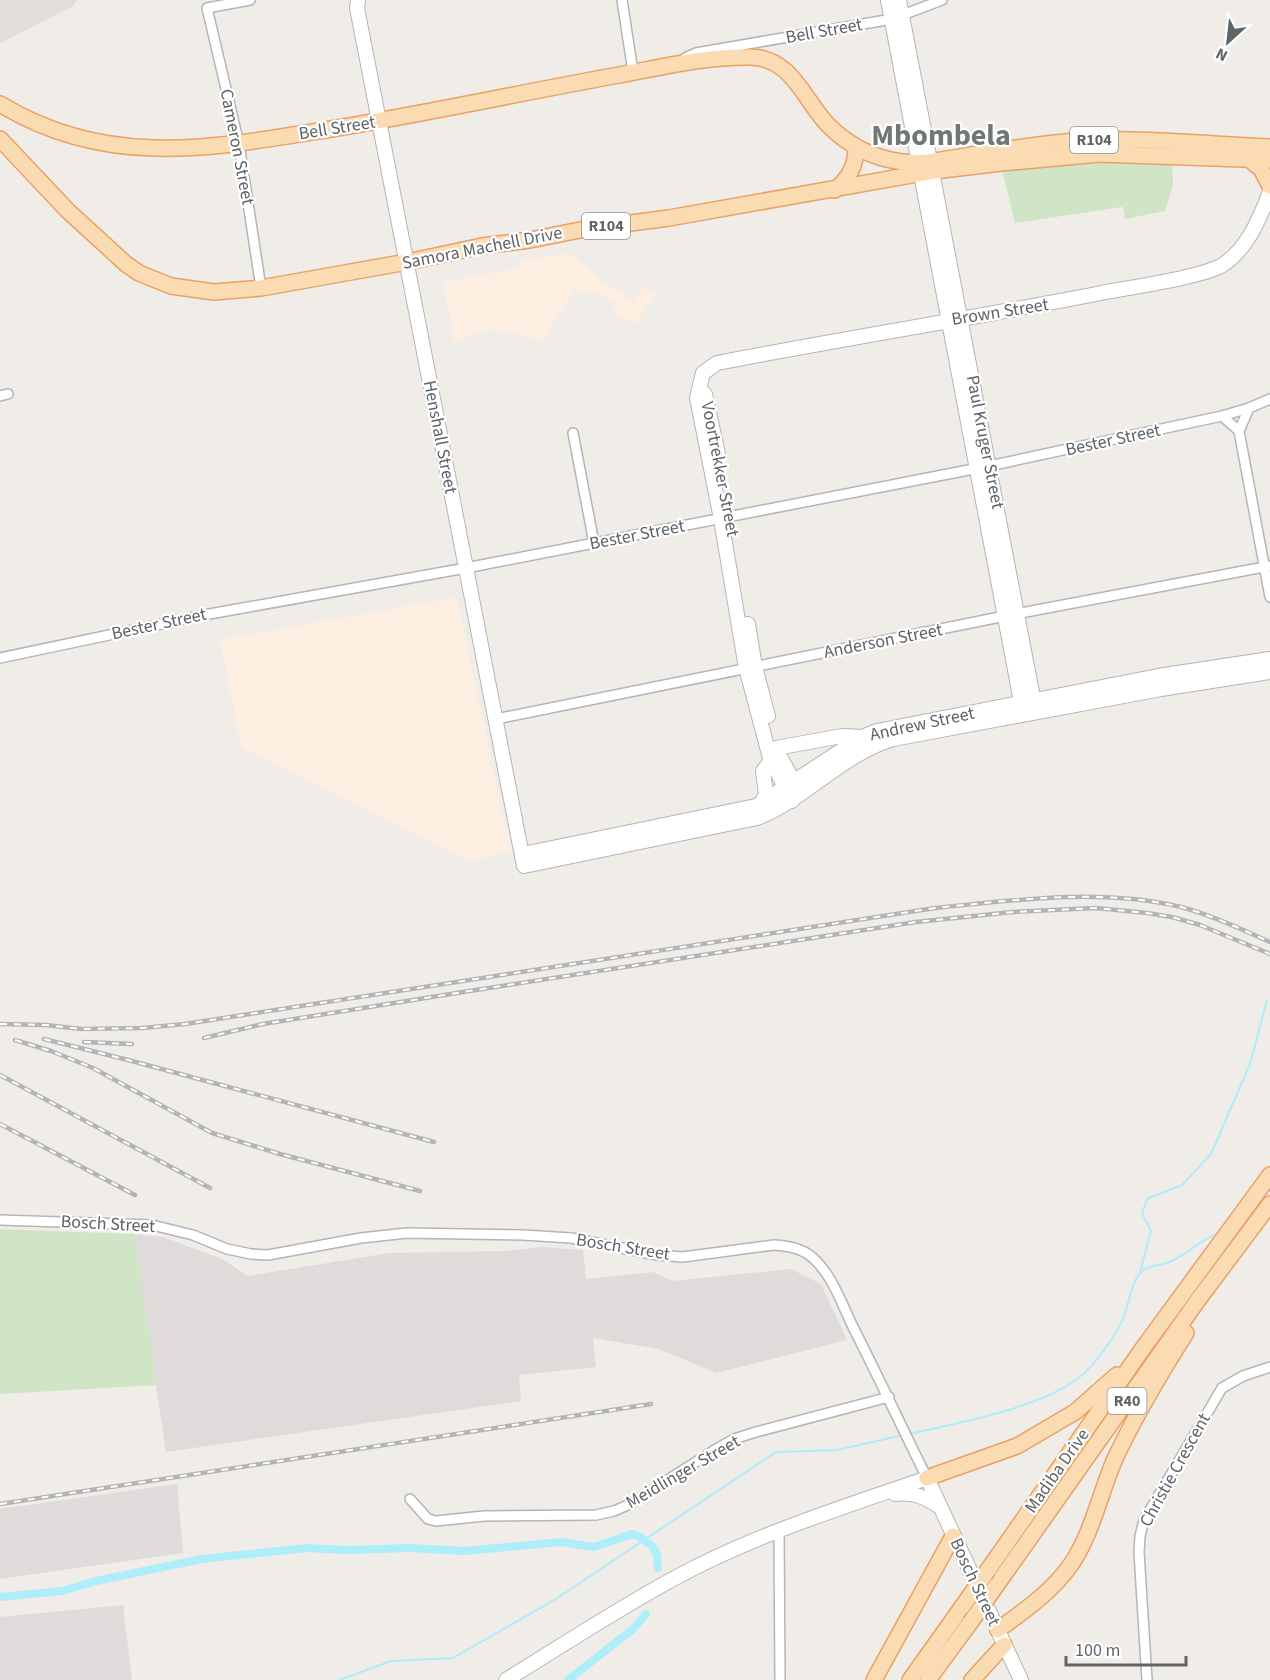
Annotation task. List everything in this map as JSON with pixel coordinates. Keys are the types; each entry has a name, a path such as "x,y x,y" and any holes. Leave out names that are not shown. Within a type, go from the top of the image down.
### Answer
{"main road":[{"name":"Bell Street","path":"0,104 62,133 108,144 181,149 239,144 380,121 678,63 754,57 783,67 794,78 829,126 856,147 890,160 926,167"},
{"path":"1270,138 1251,152 1270,186"},
{"name":"Samora Machell Drive","path":"0,139 68,211 126,264 139,273 171,286 214,292 261,288 482,246 835,190 926,167 1088,154 1251,152 1270,147"},
{"path":"835,190 847,180 852,171 856,147"},
{"name":"Samora Machell Drive","path":"1251,152 1270,160"},
{"name":"Madiba Drive","path":"910,1680 1146,1344 1270,1175"},
{"name":"Madiba Drive","path":"928,1680 1198,1300 1270,1204"},
{"path":"998,1630 1053,1587 1073,1561 1125,1438 1150,1391 1240,1246"},
{"path":"927,1478 1017,1446 1045,1431 1075,1412 1111,1381 1146,1344"},
{"path":"874,1680 953,1536"},
{"path":"972,1680 1004,1645"}],"street":[{"name":"Cameron Street","path":"250,0 207,8 239,144 261,288"},
{"path":"622,0 633,72"},
{"path":"888,0 897,17"},
{"path":"897,17 899,0"},
{"name":"Bell Street","path":"678,63 696,53 897,17 942,0"},
{"name":"Henshall Street","path":"356,2 523,860"},
{"name":"Paul Kruger Street","path":"897,17 1029,708"},
{"name":"Brown Street","path":"700,384 705,369 717,363 955,319 1057,303 1218,268 1229,261 1247,241 1260,219 1270,192"},
{"name":"Voortrekker Street","path":"700,384 697,398 726,518 751,667 773,754 797,798"},
{"name":"Bester Street","path":"0,658 204,615 466,568 983,467 1222,416 1270,399"},
{"path":"1249,408 1239,431 1267,567 1270,597"},
{"path":"1222,416 1239,431"},
{"path":"573,433 594,543"},
{"name":"Anderson Street","path":"496,719 1011,615 1267,567"},
{"name":"Andrew Street","path":"523,860 757,818 776,811 797,798 864,750 878,743 1158,676 1270,659"},
{"name":"Andrew Street","path":"523,860 762,804 862,737 877,731 1270,672"},
{"path":"762,804 766,794 763,774 773,754 842,736 862,737"},
{"name":"Bosch Street","path":"0,1220 152,1225 193,1235 227,1249 268,1255 361,1238 407,1233 571,1238 657,1255 683,1257 774,1245 801,1250 812,1257 828,1278 889,1397 1021,1680"},
{"name":"Christie Crescent","path":"1147,1680 1139,1552 1144,1520 1222,1388 1243,1376 1270,1367"},
{"name":"Meidlinger Street","path":"410,1499 428,1518 436,1521 483,1516 596,1515 630,1504 734,1439 889,1397"},
{"path":"506,1680 673,1579 779,1530 927,1478"},
{"path":"874,1496 915,1494 940,1507"},
{"path":"779,1530 780,1680"}],"shaded area":[{"path":"0,0 77,0 73,6 0,43"},
{"path":"570,253 601,280 633,301 644,287 656,295 635,324 614,315 615,305 597,291 591,296 577,289 541,340 492,330 471,335 455,343 443,282 519,268 519,261"},
{"path":"457,597 511,851 470,861 242,748 220,640"},
{"path":"133,1234 163,1237 222,1259 248,1276 389,1253 505,1251 541,1247 583,1250 586,1279 653,1272 672,1281 791,1269 821,1284 847,1340 716,1373 659,1349 593,1338 596,1367 519,1375 521,1401 166,1452"},
{"path":"177,1484 183,1553 0,1579 0,1509"},
{"path":"123,1605 132,1680 0,1680 0,1617"}],"green space":[{"path":"1172,157 1173,185 1165,211 1125,219 1123,207 1015,223 1001,165"},
{"path":"0,1229 134,1234 157,1385 0,1394"}],"waterway":[{"path":"1140,1272 1151,1231 1142,1213 1147,1199 1182,1185 1211,1154 1250,1064 1267,1000"},
{"path":"909,1434 1019,1407 1060,1390 1077,1379 1097,1359 1120,1326 1135,1282 1141,1272 1173,1260 1214,1235"},
{"path":"340,1680 391,1661 453,1658 556,1599 776,1452 837,1450 903,1435"},
{"path":"0,1597 62,1591 96,1581 202,1559 307,1548 345,1550 411,1548 464,1551 561,1542 594,1547 632,1534 652,1546 657,1555 658,1568"},
{"path":"568,1680 633,1629 646,1614"}],"railway":[{"path":"0,1024 46,1025 81,1029 142,1028 185,1024 935,908 1027,899 1089,897 1151,901 1203,914 1270,942"},
{"path":"204,1038 263,1024 463,992 916,922 1013,912 1096,908 1172,917 1200,925 1270,954"},
{"path":"44,1039 434,1142"},
{"path":"15,1040 51,1051 93,1068 212,1133 280,1154 420,1191"},
{"path":"84,1042 132,1044"},
{"path":"0,1075 210,1188"},
{"path":"0,1124 135,1195"},
{"path":"0,1504 651,1404"}],"district":[{"name":"Mbombela","path":"941,135"}]}
